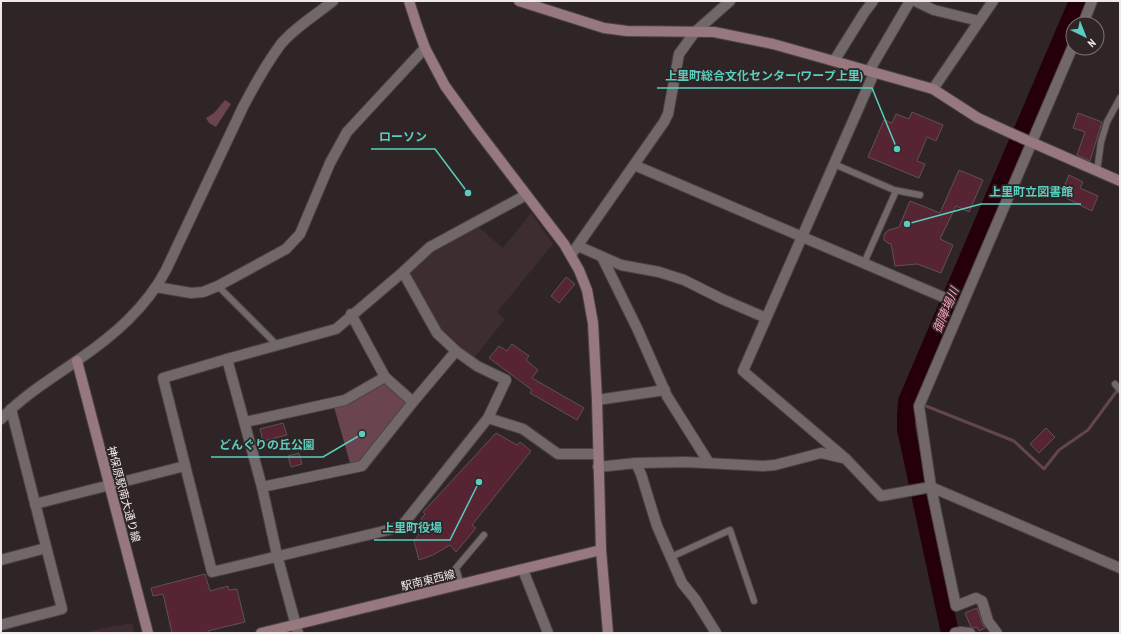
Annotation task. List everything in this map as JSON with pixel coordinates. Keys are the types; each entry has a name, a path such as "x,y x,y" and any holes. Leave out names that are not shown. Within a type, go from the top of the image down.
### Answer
{"street":[{"path":"1,419 38,387 78,361 113,334 131,318 156,287 166,270 254,85 282,44 300,26 333,1"},
{"path":"409,1 425,48 435,69 458,104 571,255 587,290 591,306 597,400 601,550 608,633"},
{"path":"518,1 604,28 627,31 714,32 773,44 933,89 978,118 1031,143 1120,181"},
{"path":"571,255 664,122 668,114 679,54 695,32 730,1"},
{"path":"834,61 873,1"},
{"path":"910,1 872,72 834,164 743,371 845,458 881,496 930,487 1120,568"},
{"path":"915,1 934,10 979,21"},
{"path":"933,89 993,1"},
{"path":"1086,16 1092,1"},
{"path":"156,287 192,293 204,292 286,249 300,234 330,163 347,132 425,48"},
{"path":"997,633 988,621 982,601 976,598 956,606 930,487 919,406 1069,56"},
{"path":"634,165 943,297"},
{"path":"403,272 437,332 456,351 477,366 506,380 488,418 401,527 277,555 212,572 163,378 336,329 351,314 403,272 430,247 526,194"},
{"path":"578,246 621,265 659,272 684,280 722,299 766,318"},
{"path":"602,257 637,328 665,390 708,463"},
{"path":"351,314 384,377 413,402"},
{"path":"262,487 362,466 456,351"},
{"path":"227,359 262,487 277,555 297,629"},
{"name":"神保原駅南大通り線","path":"78,361 148,633"},
{"path":"245,422 345,400 384,377"},
{"path":"597,400 665,390"},
{"path":"1,625 62,610 11,409"},
{"path":"488,418 523,429 558,454 598,454"},
{"path":"598,467 636,463 686,462 764,466 774,465 821,453 845,458"},
{"path":"636,463 641,474 657,526 682,583 695,599 716,633"},
{"path":"35,504 185,466"},
{"path":"1,560 46,548"},
{"name":"駅南東西線","path":"261,633 297,629 460,585 601,550"},
{"path":"523,570 548,633"},
{"path":"955,633 970,633"}],"lane":[{"path":"1097,171 1101,142 1107,122 1120,98"},
{"path":"834,164 896,191 920,195"},
{"path":"864,263 896,191"},
{"path":"218,286 278,346"},
{"path":"1115,384 1120,390"},
{"path":"671,557 730,530 754,601"},
{"path":"460,585 456,568 484,535"}],"shaded area":[{"path":"225,100 231,104 216,127 209,123 206,118 214,113"},
{"path":"531,213 553,244 497,312 505,319 474,358 441,332 410,275 411,271 430,254 477,226 503,248"},
{"path":"384,382 407,399 407,405 359,461 350,463 334,407"},
{"path":"132,623 134,633 83,633 117,625"}],"building":[{"path":"912,112 943,125 936,141 927,137 917,161 925,164 919,178 868,157 884,120 892,123 896,114 909,119"},
{"path":"1078,113 1102,122 1090,161 1077,155 1085,132 1073,128"},
{"path":"959,170 983,180 969,212 956,206 940,239 953,245 941,273 917,264 895,266 891,244 884,240 886,232 899,227 910,201 940,213"},
{"path":"1069,175 1083,182 1080,188 1098,196 1092,211 1060,195"},
{"path":"566,277 575,284 559,303 551,296"},
{"path":"512,344 529,356 526,360 538,370 532,378 584,408 577,420 530,393 532,390 489,358 499,346 507,351"},
{"path":"283,423 287,435 263,441 260,429"},
{"path":"1046,428 1055,437 1039,453 1030,444"},
{"path":"496,433 517,445 520,442 531,451 472,525 476,528 456,552 450,545 433,555 419,560 414,541 418,536 420,528 424,522 421,519 425,514 423,512"},
{"path":"299,453 302,464 291,467 288,456"},
{"path":"205,574 210,591 228,586 229,590 237,589 245,622 208,631 209,633 172,633 163,594 153,596 151,588"},
{"path":"977,608 985,628 979,631 977,627 971,627 965,613"}],"waterway":[{"name":"御陣場川","path":"950,633 906,429 907,401 1078,1"},
{"path":"926,406 1014,441 1044,469 1059,450 1088,430 1119,388"},
{"name":"御陣場川","path":"907,401 914,403"}],"place":[{"name":"上里町総合文化センター(ワープ上里)","path":"897,149"},
{"name":"ローソン","path":"468,193"},
{"name":"上里町立図書館","path":"907,224"},
{"name":"どんぐりの丘公園","path":"362,434"},
{"name":"上里町役場","path":"479,482"}]}
